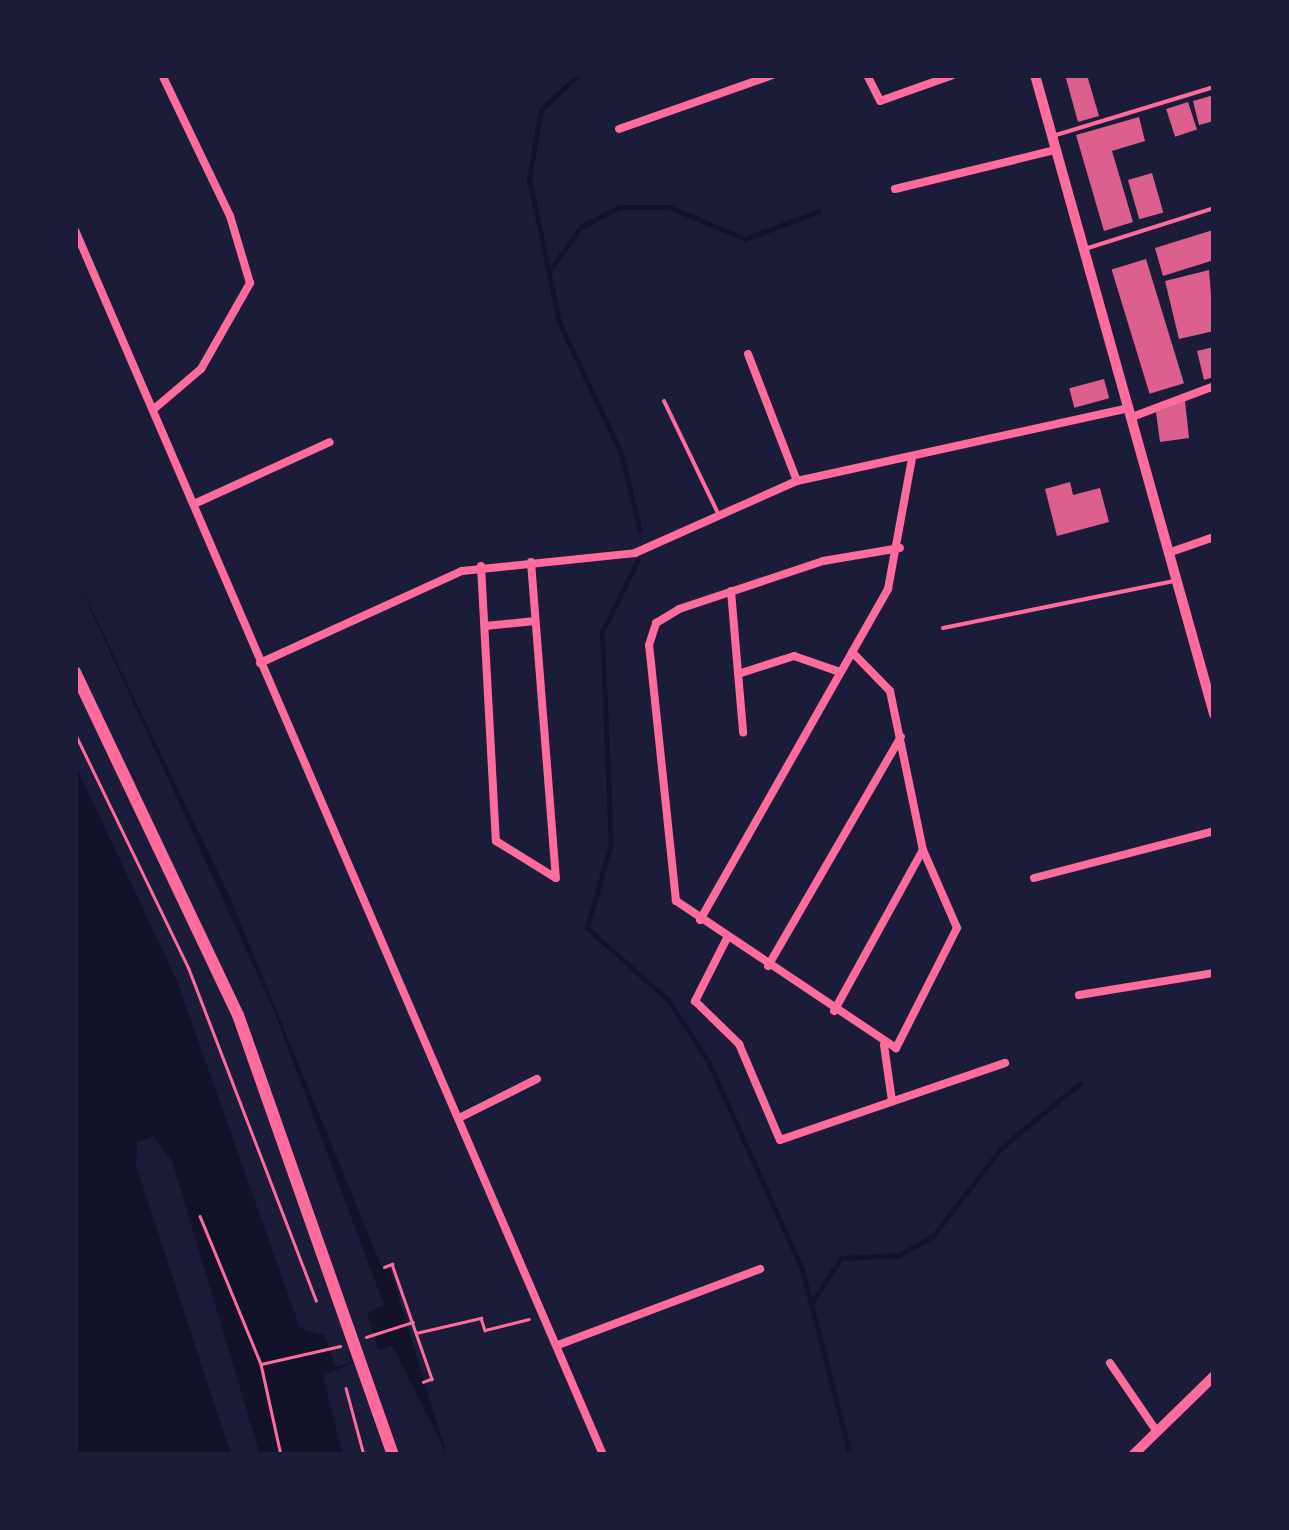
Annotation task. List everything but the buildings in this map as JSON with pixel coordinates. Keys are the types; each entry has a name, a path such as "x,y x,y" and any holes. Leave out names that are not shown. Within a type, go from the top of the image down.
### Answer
{"main road":[{"path":"75,672 238,1015 393,1455"}],"street":[{"path":"154,409 201,369 250,282 224,201 162,75"},
{"path":"619,129 772,75"},
{"path":"867,75 880,101 954,75"},
{"path":"1035,75 1214,714"},
{"path":"895,190 1055,150"},
{"path":"75,230 260,663 461,1117 603,1455"},
{"path":"748,354 796,481"},
{"path":"260,663 480,566 652,549 717,511 796,481 1131,412 1214,386"},
{"path":"194,504 330,442"},
{"path":"700,920 852,652 900,548 912,458"},
{"path":"1168,553 1214,536"},
{"path":"852,652 885,678 901,736 922,850 956,938 896,1048 884,1045 834,1012 676,901 650,645 656,623 731,591 900,548"},
{"path":"480,566 496,841 556,878 531,562"},
{"path":"731,591 743,732"},
{"path":"484,626 536,622"},
{"path":"738,674 794,656 840,672"},
{"path":"768,966 901,736"},
{"path":"1034,878 1214,831"},
{"path":"834,1012 922,850"},
{"path":"727,938 695,1001 739,1044 780,1140 1004,1063"},
{"path":"1079,995 1214,974"},
{"path":"884,1045 892,1102"},
{"path":"461,1117 537,1079"},
{"path":"558,1345 760,1269"},
{"path":"1110,1363 1156,1432"},
{"path":"1132,1455 1214,1376"}],"lane":[{"path":"1052,137 1214,87"},
{"path":"1084,250 1214,208"},
{"path":"664,401 717,511"},
{"path":"942,628 1174,581"}],"path":[{"path":"75,733 201,997 316,1300"},
{"path":"200,1216 262,1364 281,1455"},
{"path":"384,1267 392,1264 432,1378 424,1382"},
{"path":"416,1333 545,1315"},
{"path":"262,1364 411,1322"},
{"path":"346,1388 364,1455"}],"shaded area":[{"path":"75,575 230,897 383,1270 390,1269 447,1455 392,1345 323,1376 343,1455 75,1455 75,764 177,981 300,1328 322,1335 384,1305 274,1011"}],"pier":[{"path":"153,1136 172,1161 260,1455 231,1455 136,1165 137,1143"},
{"path":"367,1313 380,1353 335,1367 322,1328"}],"waterway":[{"path":"578,75 541,110 529,178 559,322 621,453 640,531"},
{"path":"551,268 581,227 619,207 669,207 745,239 819,211"},
{"path":"638,560 602,632 611,843 587,928 669,1001 708,1061 802,1269 850,1455"},
{"path":"811,1303 841,1258 899,1255 933,1236 1001,1148 1080,1083"}]}
